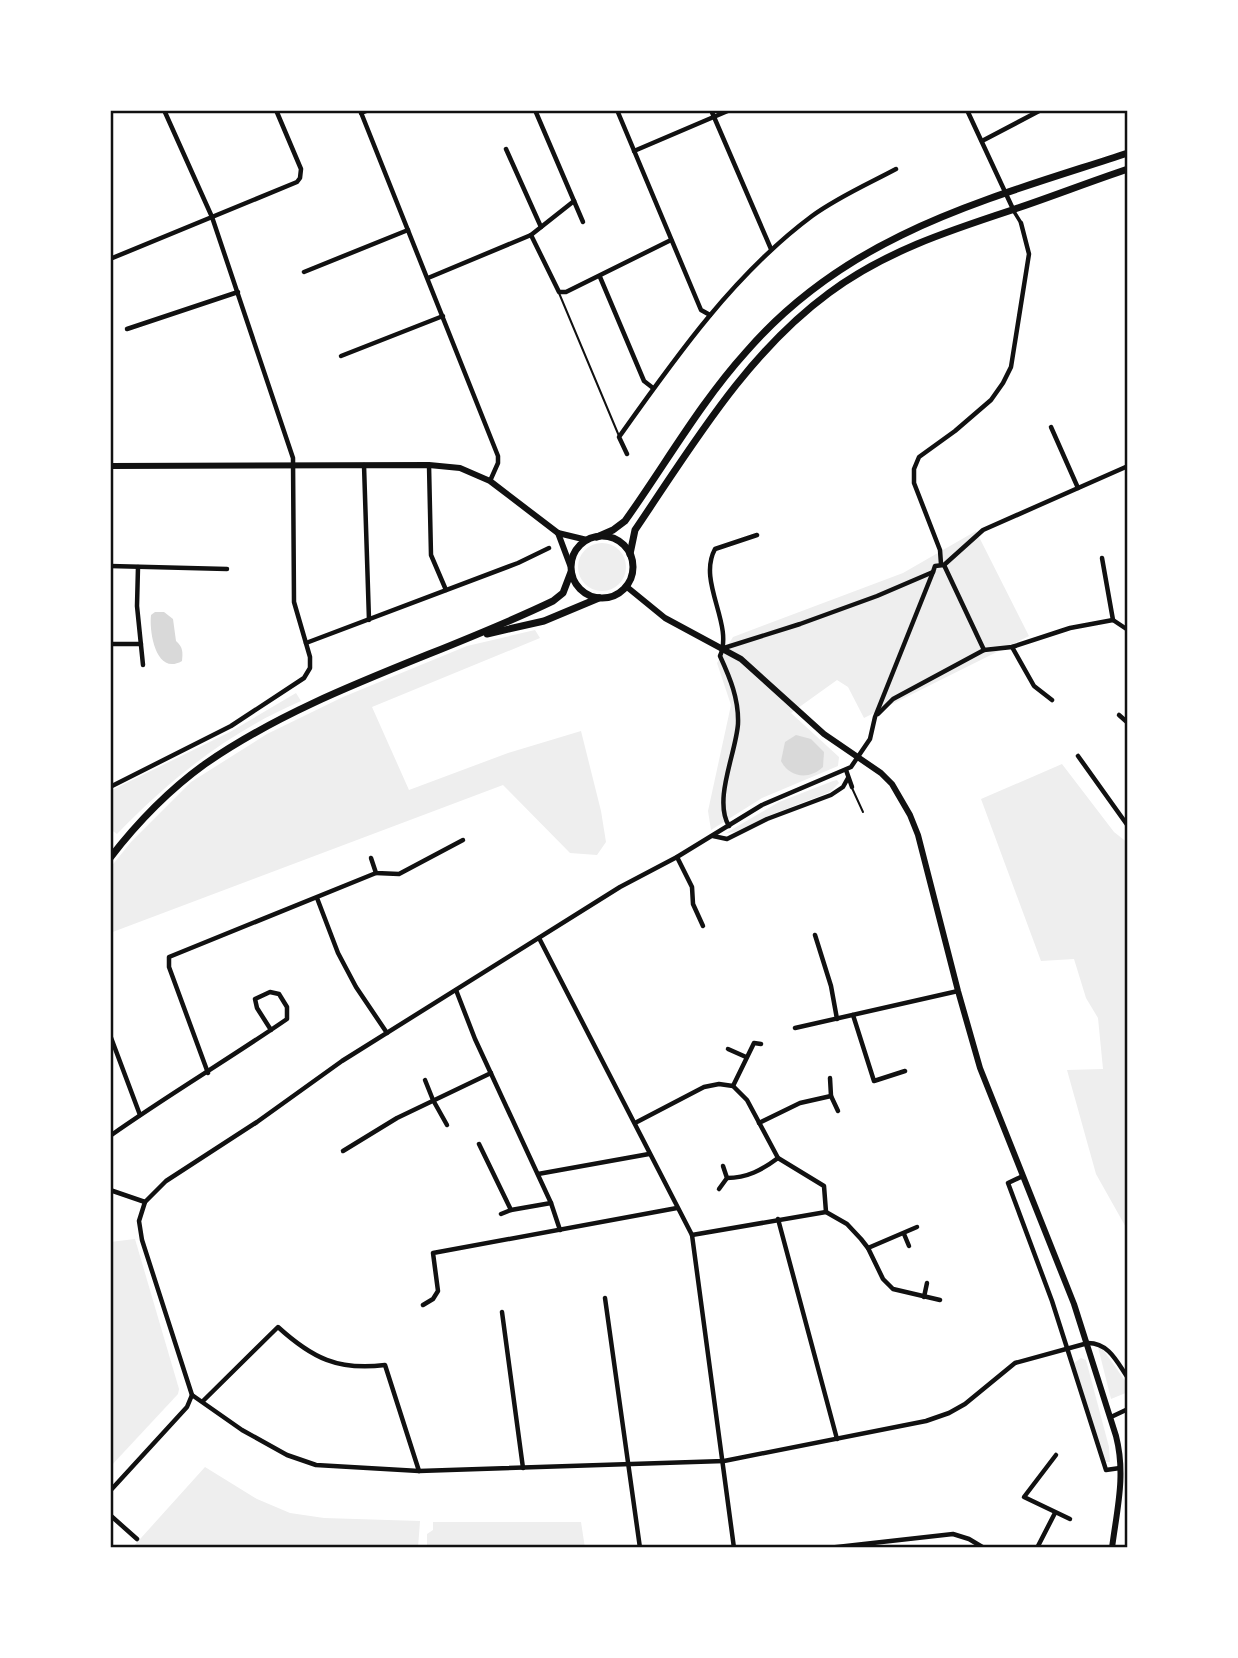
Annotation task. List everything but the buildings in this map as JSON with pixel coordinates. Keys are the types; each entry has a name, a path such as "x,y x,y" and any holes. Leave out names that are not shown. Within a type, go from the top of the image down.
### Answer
{"main road":[{"path":"110,466 429,465 460,468 490,481 558,533 587,540 597,537 625,521 707,401 738,361 768,328 811,290 883,243 945,214 1128,153"},
{"path":"476,636 544,621 599,598 619,594 627,587 631,577 631,542 635,530 734,387 797,318 830,292 874,264 918,243 1128,169"},
{"path":"558,533 574,583 581,590 599,598"},
{"path":"597,537 617,541 630,554"},
{"path":"110,858 173,789 235,744 314,704 554,601 563,593 574,554 587,540"},
{"path":"627,587 666,618 741,659 824,734 892,783 910,815 918,835 980,1068 1088,1343 1124,1452 1122,1488 1112,1548"}],"street":[{"path":"110,787 231,726 304,678 310,668 294,602 293,458 212,217 164,110"},
{"path":"369,110 361,112 498,456 498,463 490,481"},
{"path":"535,110 583,222"},
{"path":"617,110 701,310 710,315"},
{"path":"710,110 771,248"},
{"path":"634,151 730,110"},
{"path":"967,110 1021,223 1029,254 1011,367 1003,383 991,400 919,457 914,469 915,483 943,565 984,650"},
{"path":"982,141 1041,110"},
{"path":"110,259 297,182 301,169 277,111"},
{"path":"506,149 541,227"},
{"path":"627,454 619,437 653,388 710,315 771,248 814,215 896,169"},
{"path":"428,278 531,236 574,201"},
{"path":"304,272 408,230"},
{"path":"531,236 559,292 566,292 671,240"},
{"path":"600,276 644,381 653,388"},
{"path":"127,329 238,292"},
{"path":"341,356 443,316"},
{"path":"1051,427 1078,488"},
{"path":"364,465 369,620"},
{"path":"429,465 431,555 446,590"},
{"path":"110,1491 187,1407 192,1395 142,1240 139,1221 145,1202 166,1181 387,1033 620,887 677,858 781,796 846,770 870,739 876,717 935,566 943,565 983,530 1128,466"},
{"path":"729,826 724,818 724,800 738,723 734,686 720,656 723,648 710,565 715,549 757,535"},
{"path":"306,643 549,548"},
{"path":"1102,558 1113,621"},
{"path":"110,566 227,569"},
{"path":"138,567 137,598 143,665"},
{"path":"723,648 800,624 933,572"},
{"path":"876,717 893,699 984,650 1012,647 1070,628 1113,621 1128,630"},
{"path":"110,644 141,644"},
{"path":"1012,647 1034,686 1052,700"},
{"path":"1119,715 1128,723"},
{"path":"1077,756 1127,824"},
{"path":"846,770 852,787"},
{"path":"713,836 727,839 767,819 831,795 843,787 848,778"},
{"path":"208,1073 169,967 169,957 376,873 399,874 463,841"},
{"path":"371,858 376,873"},
{"path":"677,858 692,887 693,904 703,926"},
{"path":"317,898 338,953 355,987 387,1033"},
{"path":"815,935 831,986 836,1018"},
{"path":"539,938 692,1235 734,1548"},
{"path":"456,990 551,1203 560,1230"},
{"path":"795,1028 958,991"},
{"path":"110,1136 288,1019 288,1007 279,994 270,992 255,999 257,1008 271,1030"},
{"path":"853,1015 874,1081 905,1071"},
{"path":"110,1035 140,1115"},
{"path":"733,1086 754,1044 761,1044"},
{"path":"728,1049 746,1057"},
{"path":"343,1152 397,1118 491,1073"},
{"path":"830,1078 831,1096 838,1111"},
{"path":"425,1080 447,1125"},
{"path":"635,1123 704,1087 719,1084 733,1086 743,1093 778,1158 824,1186 826,1212"},
{"path":"759,1122 800,1103 831,1096"},
{"path":"479,1144 511,1210"},
{"path":"538,1174 649,1154"},
{"path":"727,1178 738,1178 763,1170 778,1158"},
{"path":"723,1166 727,1178"},
{"path":"1024,1175 1008,1183 1052,1301 1106,1470 1122,1468"},
{"path":"719,1189 727,1178"},
{"path":"110,1190 145,1202"},
{"path":"501,1214 551,1203"},
{"path":"422,1305 433,1299 438,1291 433,1252 677,1208"},
{"path":"692,1235 826,1212 847,1224 868,1248 874,1265 893,1289 940,1300"},
{"path":"778,1219 837,1439"},
{"path":"868,1248 917,1227"},
{"path":"904,1234 909,1247"},
{"path":"924,1297 927,1283"},
{"path":"606,1298 640,1548"},
{"path":"502,1312 523,1468"},
{"path":"203,1401 278,1327 297,1345 318,1358 345,1366 385,1365 419,1471"},
{"path":"192,1395 242,1430 287,1455 307,1462 351,1469 419,1471 724,1461 926,1421 949,1413 978,1395 1016,1363 1088,1343 1099,1343 1105,1347 1128,1378"},
{"path":"1111,1417 1128,1409"},
{"path":"1056,1455 1024,1497 1070,1519"},
{"path":"1037,1548 1055,1513"},
{"path":"110,1515 137,1539"},
{"path":"828,1548 953,1534 984,1548"}],"lane":[{"path":"559,292 619,437"},
{"path":"852,787 863,812"}],"shaded area":[{"path":"976,531 1029,636 864,718 848,687 837,680 791,713 839,757 838,766 762,798 711,830 708,811 731,705 717,663 733,637 903,573"},
{"path":"602,543 619,550 626,567 619,584 602,591 585,584 578,567 585,550"},
{"path":"164,612 173,619 176,641 182,650 182,661 173,664 160,658 153,641 151,615"},
{"path":"535,630 540,638 372,707 409,790 508,753 581,731 606,842 597,855 570,853 503,785 110,933 110,868 131,842 191,782 267,734 343,697 467,646"},
{"path":"296,693 301,701 225,742 180,775 117,834 110,829 110,791 230,732"},
{"path":"796,735 811,739 824,752 823,767 818,771 806,775 795,774 781,761 785,742"},
{"path":"1062,764 1114,832 1128,843 1128,1231 1096,1174 1067,1070 1103,1069 1098,1018 1086,998 1074,959 1041,961 981,799"},
{"path":"837,780 839,783 830,792 735,832 726,833 779,802"},
{"path":"135,1239 179,1389 178,1394 110,1467 110,1242"},
{"path":"1098,1347 1102,1348 1128,1385 1128,1392 1111,1399"},
{"path":"1081,1358 1086,1360 1109,1447 1110,1462 1106,1462 1103,1457 1074,1363"},
{"path":"205,1467 257,1499 290,1513 324,1518 420,1521 418,1548 132,1548"},
{"path":"433,1522 581,1522 585,1548 427,1548 427,1534 433,1530"}]}
